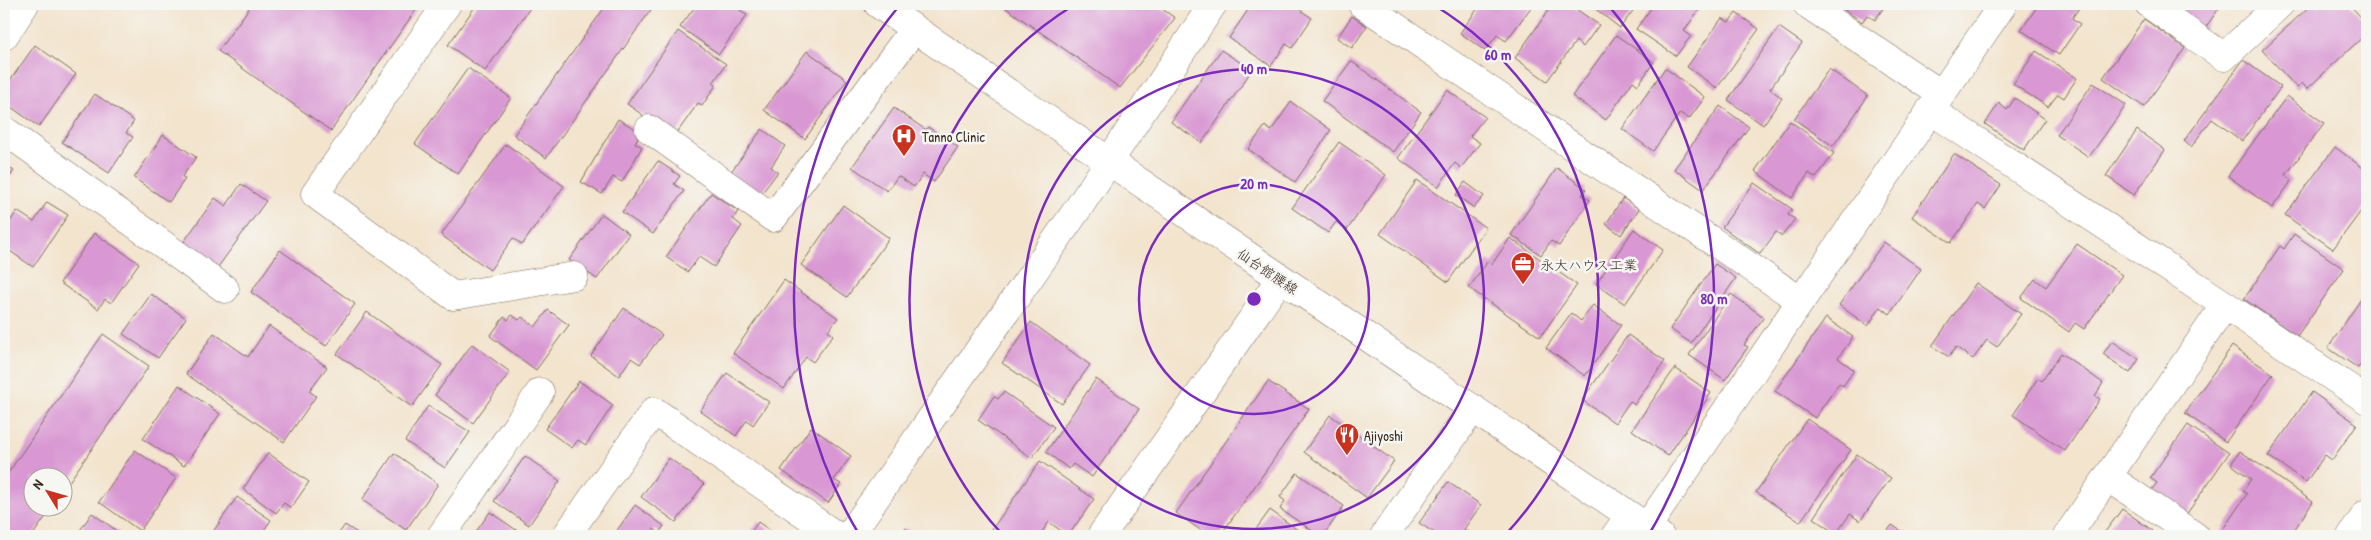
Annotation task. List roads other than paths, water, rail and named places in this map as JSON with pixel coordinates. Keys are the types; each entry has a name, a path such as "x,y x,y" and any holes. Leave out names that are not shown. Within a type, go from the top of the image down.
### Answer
{"street":[{"path":"4,36 25,4"},
{"path":"447,4 314,194 453,296 574,276"},
{"name":"仙台館腰線","path":"878,4 1280,279 1473,408 1638,529"},
{"path":"849,536 1024,286 1213,4"},
{"path":"1362,4 1801,301"},
{"path":"1807,4 1935,102 2225,304 2367,400"},
{"path":"1638,529 1801,301 2003,4"},
{"path":"2149,4 2224,57 2280,4"},
{"path":"649,129 773,218 914,29"},
{"path":"4,130 225,290"},
{"path":"1101,536 1280,279"},
{"path":"2066,536 2225,304"},
{"path":"440,536 540,392"},
{"path":"1384,536 1473,408"},
{"path":"566,536 654,411 837,536"},
{"path":"2108,477 2195,536"},
{"path":"2351,536 2367,513"}],"place":[{"name":"Tanno Clinic","path":"904,157"},
{"name":"永大ハウス工業","path":"1523,285"},
{"name":"Ajiyoshi","path":"1347,456"}]}
